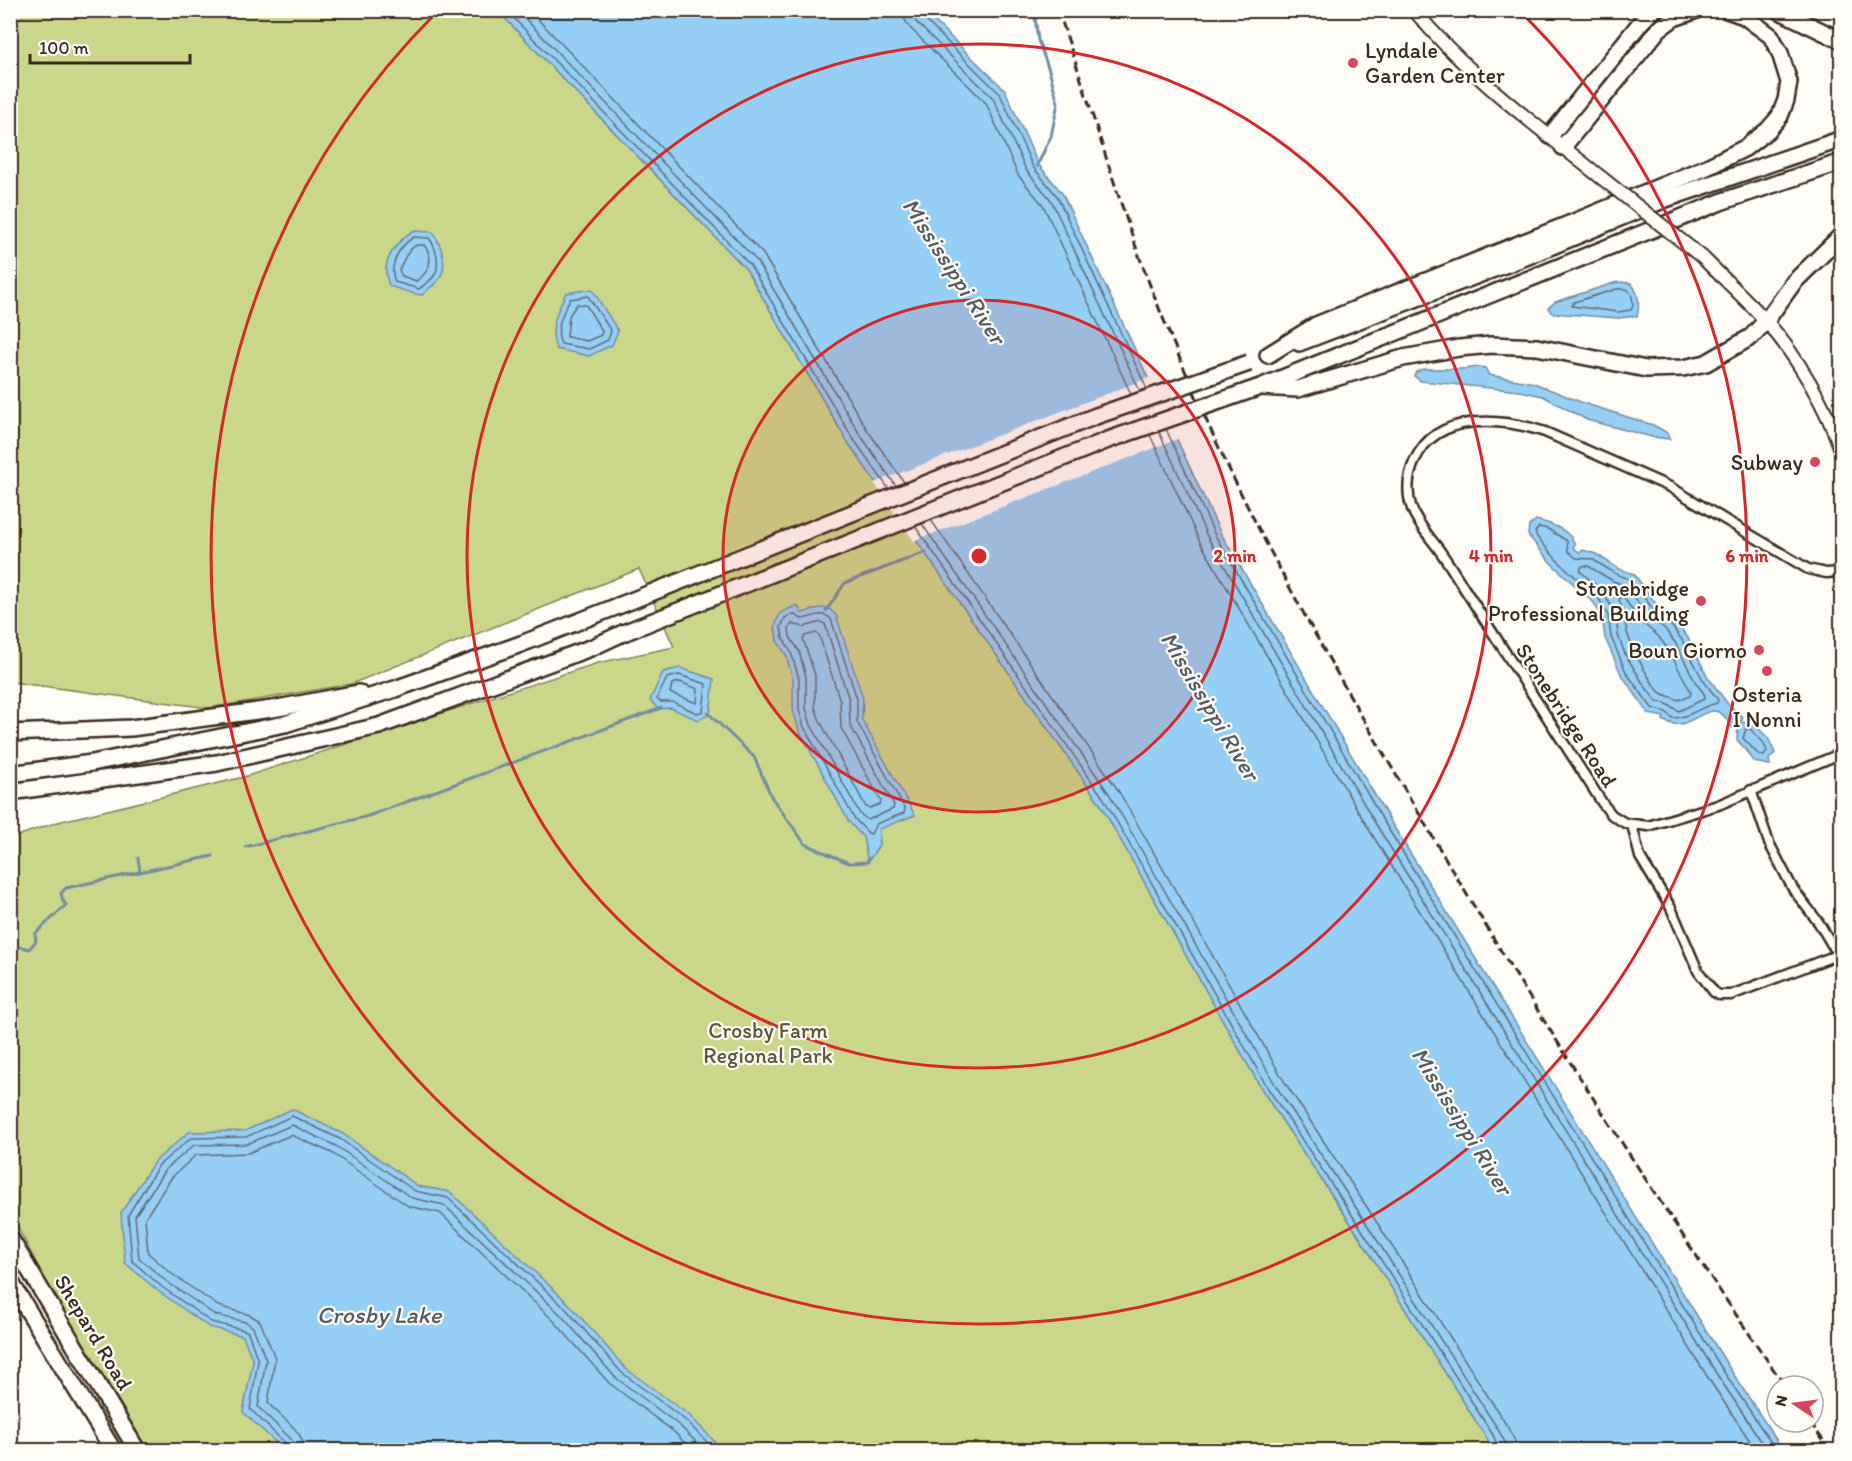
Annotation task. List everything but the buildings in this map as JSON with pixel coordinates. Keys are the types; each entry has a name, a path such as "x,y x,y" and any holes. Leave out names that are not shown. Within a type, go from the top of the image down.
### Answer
{"highway":[{"path":"1550,136 1653,10"},
{"path":"1563,147 1659,29 1674,18 1697,10"},
{"path":"1268,355 1316,325 1574,222 1707,167 1745,148 1768,130 1780,116 1789,82 1780,53 1771,36 1744,16 1727,10"},
{"path":"1778,10 1842,41"},
{"path":"10,774 114,759 285,724 395,689 521,644 1096,416 1249,363 1523,258 1673,196 1842,140"},
{"path":"10,792 217,763 379,726 593,647 623,633 1118,437 1260,387 1532,280 1723,201 1842,162"},
{"path":"1260,387 1298,389 1403,358 1491,345 1537,347 1646,369 1683,368 1706,363 1751,337 1766,321 1794,282 1842,236"},
{"path":"10,733 130,728 272,709 350,694 395,689"},
{"name":"Shepard Road","path":"10,1238 137,1450"},
{"name":"Shepard Road","path":"10,1281 113,1450"}],"main road":[{"path":"1414,10 1438,40 1474,75 1702,257 1766,321 1805,375 1842,453"}],"street":[{"name":"Stonebridge Road","path":"1632,825 1618,819 1603,804 1445,558 1416,518 1410,501 1410,474 1416,457 1426,442 1440,431 1466,423 1513,424 1534,429 1670,487 1808,568 1826,573 1842,572"},
{"path":"1751,790 1769,843 1793,889 1840,954 1731,995 1719,995 1707,985 1698,971 1671,908 1640,856 1632,825 1648,826 1710,808 1751,790 1842,753"}],"green space":[{"name":"Crosby Farm Regional Park","path":"11,11 498,11 746,269 847,441 1099,802 1264,1093 1355,1230 1494,1450 140,1450 63,1315 11,1214 11,838 58,822 244,777 598,663 674,647 639,569 351,684 209,708 11,682"}],"water":[{"name":"Mississippi River","path":"498,11 924,11 1005,90 1038,164 1062,193 1220,532 1389,819 1765,1422 1765,1434 1773,1434 1783,1450 1494,1450 1355,1230 1264,1093 1099,802 847,441 746,269"},
{"path":"413,231 433,232 441,248 443,260 440,278 422,295 389,286 386,275 386,265 391,254 399,243"},
{"path":"1617,282 1631,283 1634,287 1638,299 1637,316 1618,318 1552,313 1548,308 1555,302"},
{"path":"592,289 618,331 612,345 589,356 556,349 553,328 566,293"},
{"path":"1485,368 1489,375 1534,383 1583,403 1653,425 1666,432 1670,439 1652,437 1587,420 1543,396 1520,391 1421,381 1414,376 1416,372 1423,369"},
{"path":"1536,520 1564,531 1575,544 1573,547 1580,553 1583,550 1596,554 1619,569 1634,574 1656,604 1675,620 1688,638 1708,677 1727,703 1743,717 1741,722 1745,723 1750,720 1768,738 1775,753 1769,759 1770,765 1754,762 1737,740 1738,727 1732,728 1724,716 1717,711 1674,724 1663,720 1664,717 1649,714 1621,674 1605,638 1602,617 1594,603 1551,563 1528,535 1529,526"},
{"path":"797,605 802,613 828,608 836,615 863,698 862,720 915,815 879,829 879,845 868,862 863,837 849,822 799,730 793,710 793,680 786,655 777,641 775,626 780,613"},
{"path":"680,668 714,679 710,714 698,720 671,708 658,709 650,700 663,672"},
{"name":"Crosby Lake","path":"292,1109 343,1134 418,1186 450,1192 570,1305 625,1368 689,1415 723,1450 284,1450 243,1412 253,1361 243,1336 209,1327 158,1291 125,1263 121,1213 154,1162 189,1132 245,1131"}],"pier":[{"path":"1151,377 1180,438 914,541 874,483"}],"waterway":[{"path":"1034,10 1038,40 1058,103 1051,136 1037,166"},
{"path":"826,611 845,583 926,552"},
{"path":"245,847 368,816 661,708"},
{"path":"708,713 754,757 772,798 805,844 849,863 868,862 868,858"},
{"path":"10,949 22,947 29,949 36,941 35,934 66,905 61,893 66,888 213,856"},
{"path":"138,858 140,872"}],"railway":[{"path":"1058,10 1142,264 1182,364 1232,475 1309,624 1364,721 1508,962 1644,1176 1777,1374"},
{"path":"1819,1434 1830,1450"}],"place":[{"name":"Lyndale Garden Center","path":"1353,63"},
{"name":"Subway","path":"1815,462"},
{"name":"Stonebridge Professional Building","path":"1701,601"},
{"name":"Boun Giorno","path":"1759,650"},
{"name":"Osteria I Nonni","path":"1767,671"}]}
